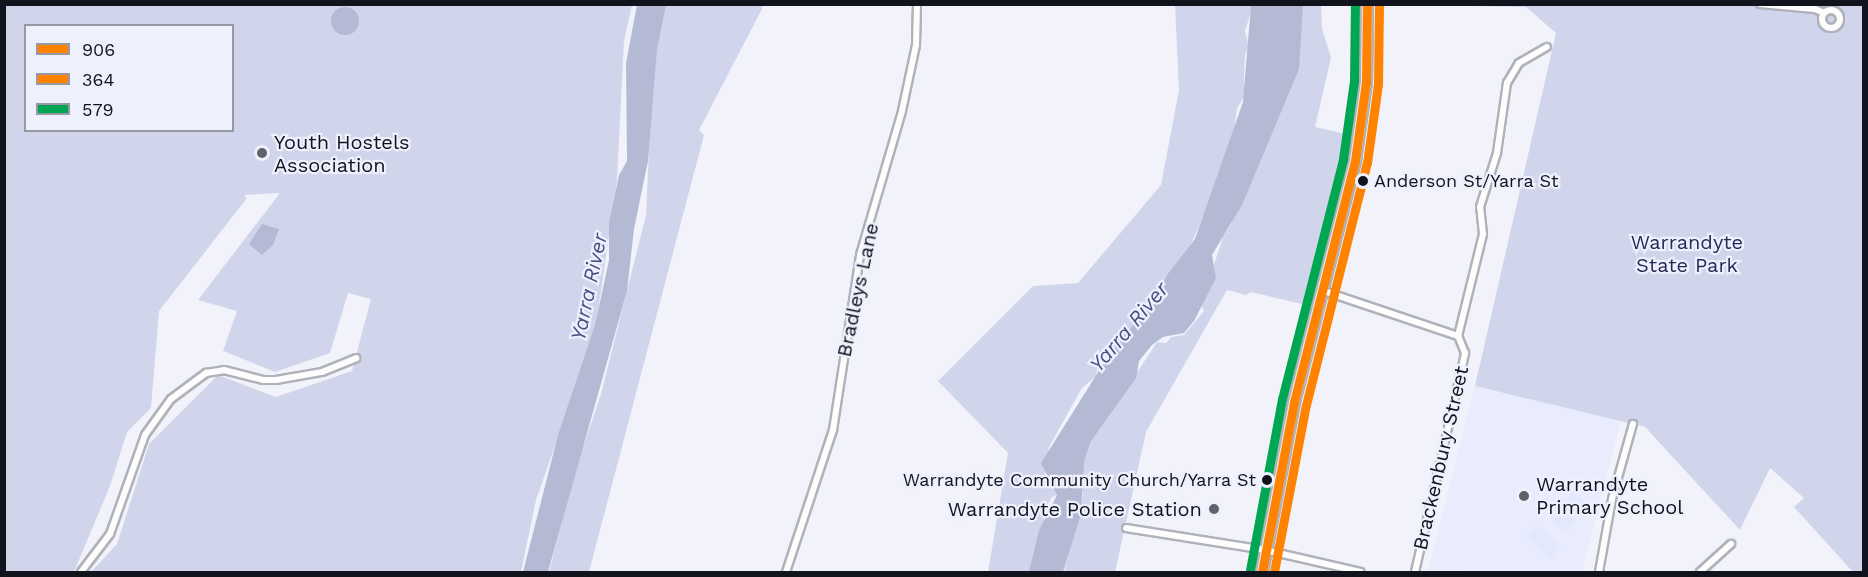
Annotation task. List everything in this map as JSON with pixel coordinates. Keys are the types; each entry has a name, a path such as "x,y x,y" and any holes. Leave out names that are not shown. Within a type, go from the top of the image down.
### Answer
{"main road":[{"path":"1262,573 1321,290 1362,123 1367,4"}],"street":[{"name":"Bradleys Lane","path":"786,573 833,430 860,255 902,111 916,45 917,4"},
{"path":"1760,4 1824,13"},
{"name":"Brackenbury Street","path":"1415,573 1465,353 1458,336 1483,234 1480,207 1497,153 1508,83 1519,63 1547,47"},
{"path":"1321,290 1458,336"},
{"path":"81,573 110,534 145,435 171,399 206,373 224,369 262,380 276,380 322,372 356,358"},
{"path":"1599,573 1612,499 1633,424"},
{"path":"1126,528 1265,550 1361,573"},
{"path":"1700,573 1731,544"}],"shaded area":[{"path":"637,5 666,5 657,49 648,161 634,229 627,291 548,572 523,572 558,435 595,325 609,260 609,223 619,175 627,161 626,63"},
{"path":"1251,5 1303,5 1299,69 1242,205 1212,255 1216,278 1194,321 1184,333 1163,337 1152,345 1139,361 1136,378 1091,441 1084,461 1081,514 1063,572 1029,572 1039,530 1057,495 1041,463 1112,350 1155,300 1167,275 1195,239 1243,102"},
{"path":"345,7 355,11 359,21 355,31 345,35 335,31 331,21 335,11"},
{"path":"262,224 279,229 273,245 262,255 249,244"},
{"name":"Warrandyte Primary School","path":"1475,386 1621,421 1582,572 1428,570"},
{"path":"1572,492 1587,503 1567,532 1552,522"},
{"path":"1537,525 1561,547 1550,559 1526,537"}],"green space":[{"path":"665,4 762,5 762,9 699,130 704,135 589,572 549,572 578,462 601,394 646,215 653,63"},
{"path":"4,5 632,5 624,41 617,180 595,332 536,500 521,572 91,572 117,544 149,444 218,375 276,397 352,371 371,299 348,293 330,353 275,372 223,351 237,311 198,300 280,193 244,195 247,198 159,311 151,408 127,432 110,486 74,572 5,572"},
{"path":"1175,5 1253,5 1245,31 1249,46 1245,55 1244,84 1249,89 1237,108 1233,137 1221,175 1187,254 1152,309 1099,362 1096,376 1082,388 1049,447 1045,475 1058,494 1051,498 1043,516 1046,531 1034,572 988,572 1008,453 938,381 1033,286 1078,283 1161,185 1179,90"},
{"path":"1296,5 1321,5 1322,28 1331,58 1315,127 1346,134 1306,305 1251,292 1246,295 1227,290 1146,432 1115,572 1064,572 1083,495 1080,476 1081,461 1090,445 1087,430 1119,400 1157,342 1166,343 1171,337 1184,335 1204,311 1201,305 1223,237 1231,225"},
{"name":"Warrandyte State Park","path":"1421,5 1863,5 1863,572 1853,572 1794,507 1804,498 1770,468 1740,530 1645,427 1475,386 1556,33 1526,7"}],"transit line":[{"name":"579","path":"1250,570 1282,399 1343,159 1354,81 1355,4"},
{"name":"906","path":"1262,572 1294,402 1355,161 1366,82 1367,4"},
{"name":"364","path":"1274,572 1306,405 1367,163 1378,84 1379,4"}],"place":[{"name":"Youth Hostels Association","path":"262,153"},
{"name":"Anderson St/Yarra St","path":"1363,181"},
{"name":"Warrandyte Community Church/Yarra St","path":"1267,480"},
{"name":"Warrandyte Primary School","path":"1524,496"},
{"name":"Warrandyte Police Station","path":"1214,509"}],"water label":[{"name":"Yarra River","path":"589,287"},
{"name":"Yarra River","path":"1129,327"}]}
